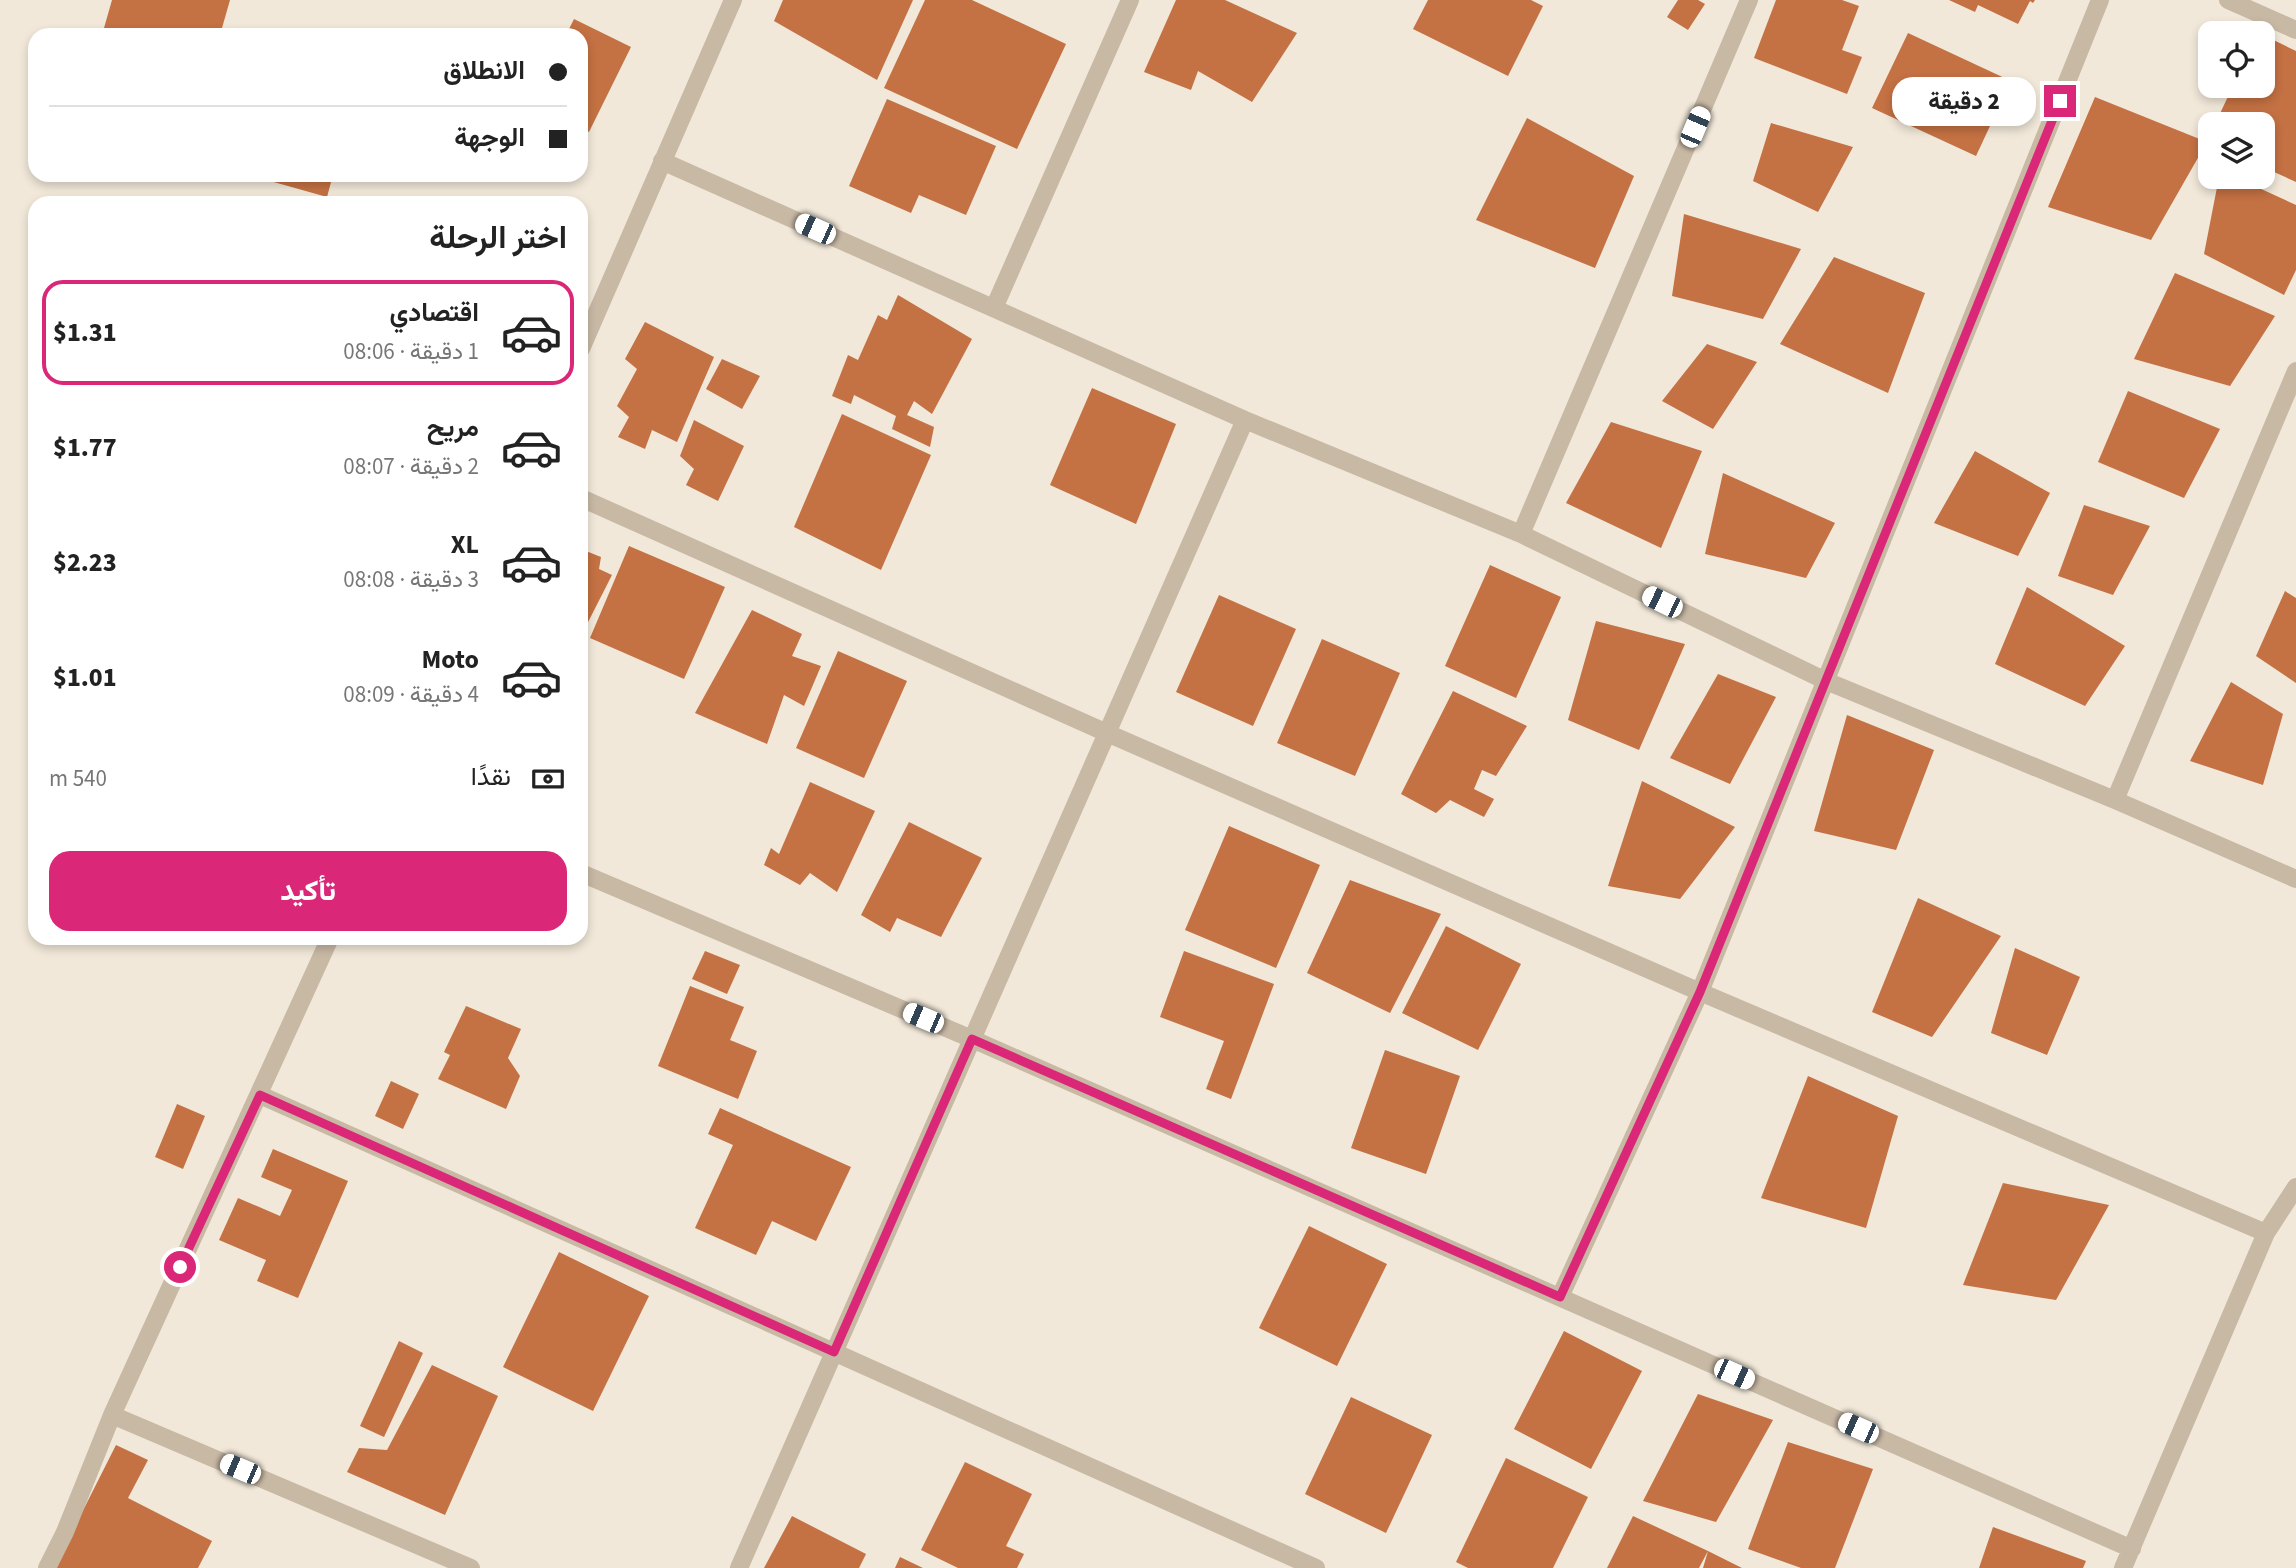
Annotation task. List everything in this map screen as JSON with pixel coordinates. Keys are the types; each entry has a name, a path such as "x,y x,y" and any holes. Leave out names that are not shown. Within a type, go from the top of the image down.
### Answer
{"street":[{"path":"588,333 733,0"},
{"path":"994,308 1130,0"},
{"path":"1521,534 1749,0"},
{"path":"1560,1297 1700,992 2100,0"},
{"path":"2228,0 2296,30"},
{"path":"662,161 1245,420 1521,534 1826,681 2115,800 2296,879"},
{"path":"2115,800 2296,371"},
{"path":"739,1568 1245,420"},
{"path":"588,501 1107,733 1700,992 2266,1233"},
{"path":"588,876 972,1039 2132,1549"},
{"path":"47,1568 65,1532 112,1415 327,945"},
{"path":"260,1095 1316,1568"},
{"path":"2123,1568 2266,1233 2295,1190"},
{"path":"112,1415 471,1568"}],"building":[{"path":"112,0 230,0 222,28 104,28"},
{"path":"783,0 913,0 877,80 774,21"},
{"path":"925,0 972,0 1066,44 1017,149 884,88"},
{"path":"1176,0 1225,0 1297,33 1252,102 1198,71 1191,90 1144,72"},
{"path":"1428,0 1531,0 1543,6 1508,76 1413,29"},
{"path":"1678,0 1698,0 1705,4 1688,30 1667,17"},
{"path":"1776,0 1842,0 1859,6 1842,50 1862,57 1847,94 1754,58"},
{"path":"1949,0 2035,0 2033,3 2030,1 2018,24 1978,5 1975,12"},
{"path":"574,19 631,47 589,132 588,28 570,28"},
{"path":"1908,33 2011,81 1976,156 1872,108"},
{"path":"2275,41 2296,51 2296,182 2275,172 2275,112 2221,112 2227,98 2275,98"},
{"path":"2095,97 2198,138 2198,158 2151,240 2048,207"},
{"path":"887,99 996,146 966,215 919,195 911,213 849,186"},
{"path":"1527,118 1634,176 1595,268 1476,220"},
{"path":"1771,123 1853,147 1818,212 1753,181"},
{"path":"274,182 331,182 327,196"},
{"path":"2217,189 2261,189 2296,205 2296,270 2284,295 2204,254"},
{"path":"1684,214 1801,249 1763,319 1672,296"},
{"path":"1834,257 1925,293 1888,393 1780,344"},
{"path":"2175,273 2275,316 2230,386 2134,359"},
{"path":"898,295 972,339 932,414 914,401 907,415 934,427 930,447 892,429 896,416 854,395 851,404 832,396 848,355 858,360 878,315 887,320"},
{"path":"645,322 714,357 677,442 652,430 645,449 618,437 629,417 617,406 637,369 625,359"},
{"path":"1707,344 1757,362 1713,429 1662,401"},
{"path":"722,359 760,376 742,409 706,389"},
{"path":"1092,388 1176,424 1136,524 1050,485"},
{"path":"2128,391 2220,429 2184,498 2098,462"},
{"path":"842,414 931,455 881,570 794,527"},
{"path":"694,420 744,446 718,501 686,485 694,469 680,456"},
{"path":"1611,422 1702,451 1661,548 1566,503"},
{"path":"1975,451 2050,493 2018,556 1934,523"},
{"path":"1723,473 1835,523 1806,578 1705,554"},
{"path":"2084,505 2150,526 2113,595 2058,576"},
{"path":"629,546 725,587 684,679 590,638"},
{"path":"588,552 601,557 599,569 612,575 588,622"},
{"path":"1490,565 1561,597 1516,698 1445,666"},
{"path":"2027,587 2125,646 2085,706 1995,664"},
{"path":"2285,591 2296,598 2296,683 2256,656"},
{"path":"1219,595 1296,629 1253,726 1176,692"},
{"path":"752,610 802,634 792,656 821,666 804,706 784,695 767,744 695,713"},
{"path":"1596,621 1685,644 1639,750 1568,720"},
{"path":"1322,639 1400,673 1355,776 1277,743"},
{"path":"838,651 907,681 864,778 796,748"},
{"path":"1718,674 1776,697 1730,784 1670,758"},
{"path":"2231,682 2283,714 2263,785 2190,761"},
{"path":"1453,691 1527,726 1496,776 1482,770 1474,789 1494,799 1484,817 1450,800 1436,813 1401,794"},
{"path":"1847,715 1934,750 1896,850 1814,831"},
{"path":"1642,781 1735,827 1680,899 1608,886"},
{"path":"810,782 875,811 837,892 810,873 800,885 764,865 771,848 779,854"},
{"path":"909,822 982,858 941,937 897,918 890,932 861,915"},
{"path":"1229,826 1320,865 1276,968 1185,930"},
{"path":"1350,880 1441,914 1390,1013 1307,973"},
{"path":"1918,898 2001,936 1932,1037 1872,1012"},
{"path":"1446,926 1521,964 1478,1050 1402,1013"},
{"path":"2015,948 2080,977 2047,1055 1991,1033"},
{"path":"705,951 740,965 727,994 692,979"},
{"path":"1184,951 1274,984 1231,1099 1206,1089 1224,1041 1160,1017"},
{"path":"690,986 744,1007 730,1040 757,1051 738,1099 658,1066"},
{"path":"466,1006 521,1029 508,1058 520,1076 506,1109 438,1079 450,1055 444,1052"},
{"path":"1385,1050 1460,1076 1426,1174 1351,1148"},
{"path":"1808,1076 1898,1116 1866,1228 1761,1198"},
{"path":"391,1081 419,1094 403,1129 375,1116"},
{"path":"177,1104 205,1116 183,1169 155,1157"},
{"path":"720,1108 851,1167 816,1241 772,1221 756,1255 695,1228 733,1145 708,1134"},
{"path":"273,1149 348,1181 298,1298 257,1281 266,1260 219,1240 238,1198 280,1216 292,1190 261,1177"},
{"path":"2003,1183 2109,1205 2056,1300 1963,1285"},
{"path":"1309,1226 1387,1264 1337,1366 1259,1328"},
{"path":"559,1252 649,1296 593,1411 503,1367"},
{"path":"1564,1331 1642,1371 1591,1469 1514,1429"},
{"path":"399,1341 423,1353 384,1437 360,1426"},
{"path":"432,1365 498,1396 445,1515 347,1472 359,1448 387,1450"},
{"path":"1698,1394 1773,1420 1716,1522 1643,1501"},
{"path":"1351,1397 1432,1435 1386,1533 1305,1494"},
{"path":"1788,1442 1873,1469 1835,1568 1801,1568 1748,1549"},
{"path":"116,1445 148,1460 128,1498 212,1541 198,1568 54,1568"},
{"path":"1506,1458 1588,1497 1553,1568 1468,1568 1456,1562"},
{"path":"965,1462 1032,1494 1006,1546 1024,1554 1017,1568 958,1568 921,1550"},
{"path":"792,1516 866,1554 859,1568 764,1568"},
{"path":"1633,1516 1708,1551 1699,1568 1607,1568"},
{"path":"1993,1527 2086,1561 2083,1568 1979,1568"},
{"path":"1708,1551 1742,1568 1703,1568"},
{"path":"900,1557 923,1568 895,1568"}],"route":[{"path":"180,1267 260,1095 834,1352 972,1039 1560,1297 1700,992 2060,101"}]}
